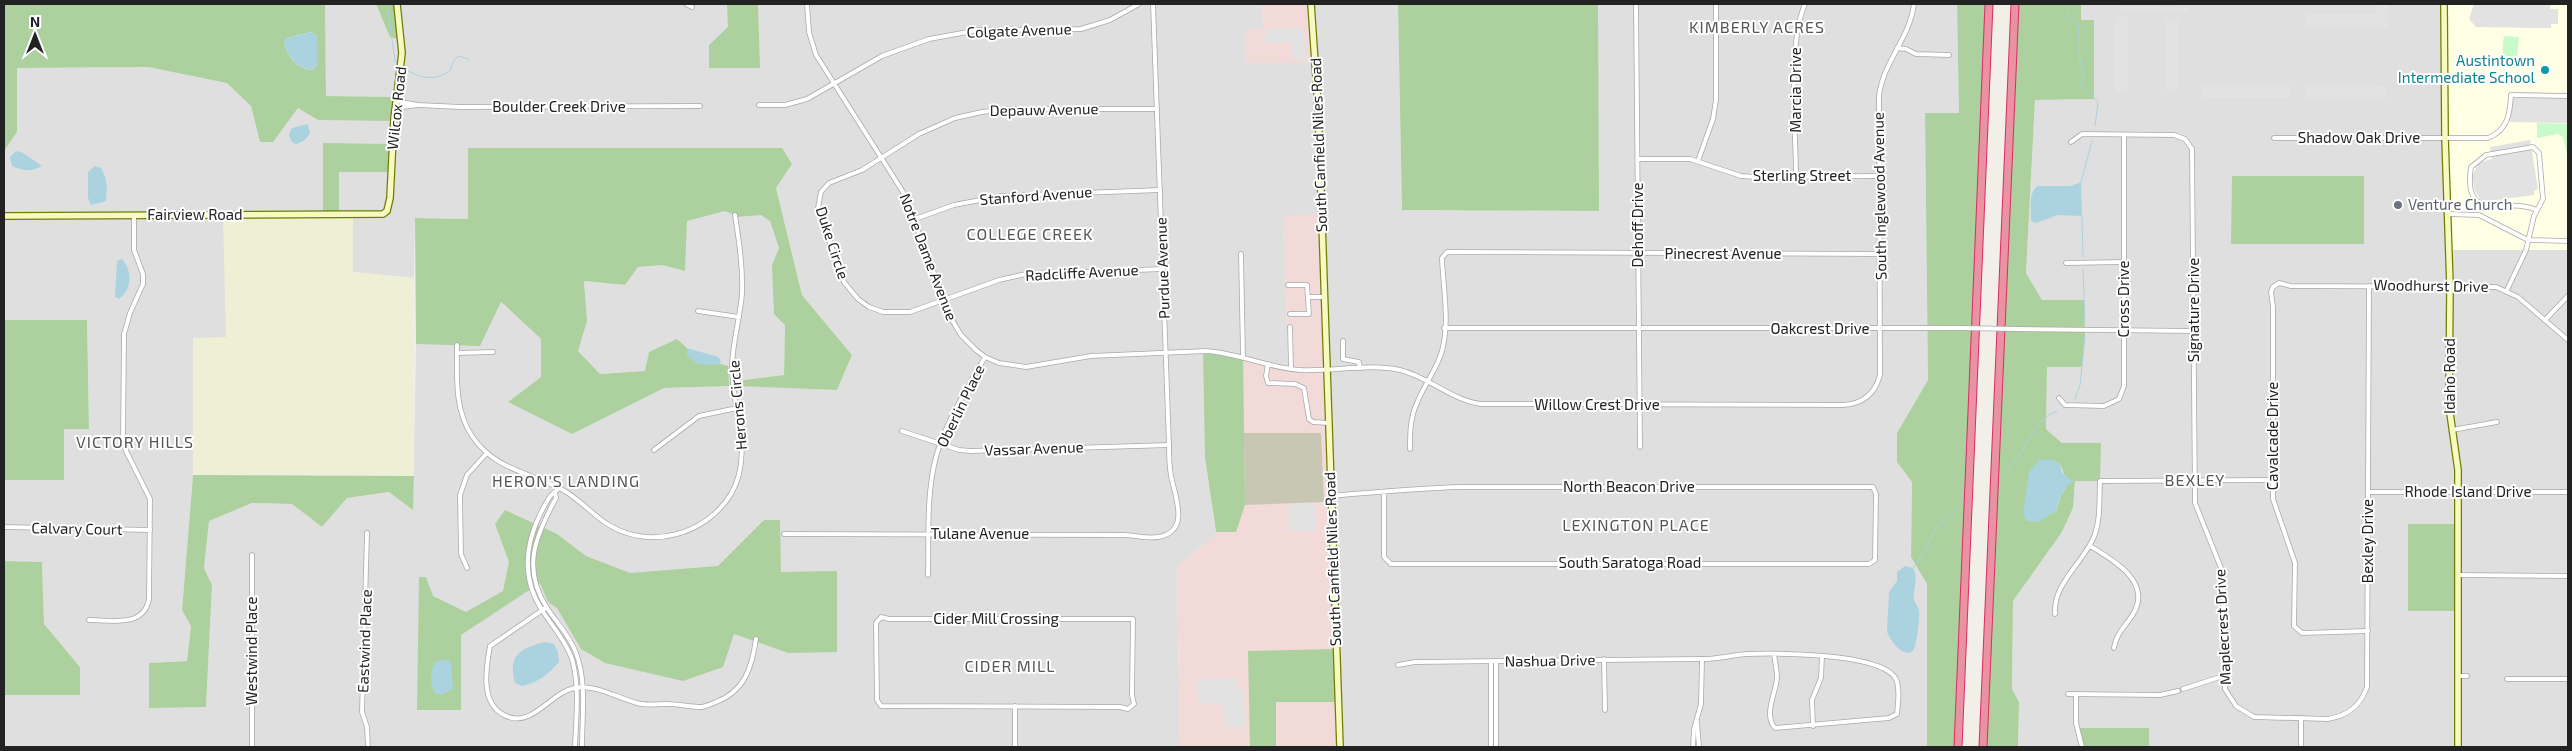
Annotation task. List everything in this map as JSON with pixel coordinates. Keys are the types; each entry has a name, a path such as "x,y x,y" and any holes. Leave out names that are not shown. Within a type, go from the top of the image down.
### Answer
{"highway":[{"path":"1958,747 1989,4"},
{"path":"1982,747 2015,4"}],"street":[{"name":"Wilcox Road","path":"385,212 390,198 395,108 402,53 397,4"},
{"path":"686,4 692,7"},
{"name":"Notre Dame Avenue","path":"807,4 812,44 834,84 903,192 915,219 944,300 961,335 985,358 1004,364 1026,367 1092,356 1206,351 1243,356 1291,369 1327,370"},
{"name":"Colgate Avenue","path":"758,105 800,102 882,56 929,39 979,30 1081,29 1105,22 1139,4"},
{"name":"Purdue Avenue","path":"1153,4 1169,445 1171,474 1180,512 1172,529"},
{"name":"South Canfield Niles Road","path":"1311,4 1318,106 1340,747"},
{"name":"Dehoff Drive","path":"1636,4 1640,447"},
{"path":"1698,162 1713,119 1716,100 1716,4"},
{"name":"Marcia Drive","path":"1796,177 1795,53 1799,23 1805,4"},
{"name":"South Inglewood Avenue","path":"1871,393 1880,375 1880,90 1885,72 1908,27 1914,4"},
{"name":"Idaho Road","path":"2444,4 2445,138 2450,286 2450,406 2452,430 2458,460 2458,747"},
{"path":"1897,48 1906,49 1916,54 1949,55"},
{"name":"Shadow Oak Drive","path":"2274,138 2488,138 2497,134 2506,125 2510,114 2510,95 2568,96"},
{"name":"Boulder Creek Drive","path":"396,101 418,106"},
{"name":"Boulder Creek Drive","path":"395,108 418,106 700,106"},
{"name":"Depauw Avenue","path":"882,158 934,126 982,112 1010,109 1157,109"},
{"path":"2071,142 2082,134 2124,134"},
{"name":"Signature Drive","path":"2124,134 2174,135 2187,141 2194,155 2195,480"},
{"name":"Cross Drive","path":"2059,398 2065,405 2104,406 2119,399 2124,386 2124,134"},
{"path":"2506,290 2526,250 2537,210 2543,199 2544,191 2539,153 2533,147 2486,155 2471,167 2469,181 2471,192 2480,203 2496,207 2526,205 2537,210"},
{"name":"Duke Circle","path":"882,158 853,175 829,183 819,198 819,213 844,282 858,299 869,307 883,312 910,312 944,300"},
{"name":"Sterling Street","path":"1638,159 1683,158 1746,176 1880,176"},
{"name":"Stanford Avenue","path":"915,219 954,206 1002,196 1160,190"},
{"name":"Fairview Road","path":"4,216 378,215 385,212"},
{"path":"2447,214 2479,215 2528,240 2568,241"},
{"name":"Herons Circle","path":"457,345 459,406 467,428 486,454 512,470 559,488 576,498 604,522 629,534 658,537 687,531 705,521 719,509 736,484 743,459 732,364 742,292 741,258 735,215"},
{"path":"89,620 131,620 140,616 147,608 150,499 126,451 123,440 124,334 130,313 143,284 143,274 134,250 134,216"},
{"name":"Pinecrest Avenue","path":"1444,328 1445,272 1442,258 1446,253 1452,251 1461,253 1880,254"},
{"path":"1241,254 1243,356"},
{"path":"2066,263 2124,262"},
{"name":"Radcliffe Avenue","path":"944,300 999,280 1026,274 1163,269"},
{"path":"1288,285 1307,285 1308,297 1309,314 1290,314"},
{"name":"Woodhurst Drive","path":"2275,285 2490,286 2506,290 2518,297 2568,340"},
{"name":"Cavalcade Drive","path":"2275,285 2271,292 2273,307 2272,480 2274,506 2295,563 2295,629 2304,634 2368,631"},
{"name":"Bexley Drive","path":"2301,718 2338,717 2350,711 2360,701 2368,681 2369,286"},
{"path":"2545,320 2568,296"},
{"path":"1308,297 1324,297"},
{"path":"698,311 739,316"},
{"path":"1290,327 1291,369"},
{"path":"1410,449 1413,414 1440,355 1444,328"},
{"name":"Oakcrest Drive","path":"1444,328 1960,328 2194,331"},
{"path":"1343,341 1343,358 1360,362 1360,368"},
{"path":"457,352 493,352"},
{"name":"Oberlin Place","path":"928,575 928,534 932,477 940,444 952,416 985,358"},
{"path":"1268,364 1266,376 1268,383 1272,385 1295,384 1304,388 1309,419 1314,422 1329,423"},
{"name":"Willow Crest Drive","path":"1327,370 1360,368 1395,369 1459,398 1481,404 1843,406 1860,402 1871,393"},
{"path":"654,450 698,416 737,408"},
{"path":"2452,430 2497,422"},
{"name":"Vassar Avenue","path":"902,431 940,444 971,451 1169,445"},
{"path":"468,568 461,554 460,495 467,475 486,454"},
{"path":"2054,614 2057,595 2090,546 2098,522 2100,480 2272,480"},
{"name":"Maplecrest Drive","path":"2195,480 2197,513 2223,573 2223,676 2229,697 2245,713 2262,718 2301,718"},
{"name":"North Beacon Drive","path":"1331,496 1463,487 1874,488 1876,494 1874,562"},
{"path":"559,488 550,496 537,518 527,551 529,581 542,610 568,649 574,668 575,747"},
{"name":"South Saratoga Road","path":"1384,492 1384,557 1386,562 1391,564 1869,564 1874,562"},
{"name":"Rhode Island Drive","path":"2369,492 2568,492"},
{"path":"555,493 556,498 536,536 533,555 536,583 547,607 573,646 579,662 582,747"},
{"name":"Calvary Court","path":"4,528 150,530"},
{"name":"Tulane Avenue","path":"784,534 1123,535 1151,538 1164,535 1172,529"},
{"name":"Eastwind Place","path":"367,533 362,712 368,726 368,747"},
{"path":"2090,546 2127,572 2138,591 2135,610 2118,634 2114,648"},
{"name":"Westwind Place","path":"252,555 252,747"},
{"path":"2458,575 2568,576"},
{"path":"547,607 490,646 487,665 488,693 493,707 505,716 524,718 543,708 562,692 575,688 597,689 640,704 704,707 724,699 745,682 752,662 756,639"},
{"name":"Cider Mill Crossing","path":"881,617 889,619 1133,619 1132,707 1128,709 1120,707 1015,706 881,706 877,700 876,621 881,617"},
{"path":"1774,654 1777,673 1771,703 1773,727 1778,729 1813,726 1812,700 1821,678 1822,656"},
{"name":"Nashua Drive","path":"1398,665 1415,662 1560,662 1604,659 1702,659 1774,654 1822,656 1863,661 1893,675 1897,681 1898,706 1894,717 1813,726"},
{"path":"1604,659 1605,710"},
{"path":"1694,747 1694,729 1702,698 1702,659"},
{"path":"1491,662 1491,747"},
{"path":"1496,662 1496,747"},
{"path":"2183,689 2223,676"},
{"path":"2458,676 2467,676"},
{"path":"2507,679 2568,679"},
{"path":"2068,694 2160,695 2178,691"},
{"path":"1491,694 1497,694"},
{"path":"2076,694 2076,723 2082,747"},
{"path":"1015,706 1015,747"},
{"path":"2301,718 2301,747"},
{"path":"1697,722 1699,747"}],"shaded area":[{"path":"325,4 376,4 390,37 397,4 1262,4 1263,29 1245,29 1246,62 1311,4 1398,4 1402,210 1598,211 1598,4 1957,4 1959,113 1925,113 1928,380 1897,433 1897,462 1912,482 1911,557 1927,583 1927,747 1340,747 1284,216 1288,368 1205,458 1216,535 1177,567 1180,747 4,747 4,695 80,694 80,667 44,624 42,562 4,561 4,480 64,480 64,429 89,429 87,320 4,320 4,151 17,132 17,68 148,67 228,83 251,106 260,142 273,142 298,108 396,97 326,96","holes":["468,148 792,164 776,188 802,295 852,355 837,390 744,380 784,375 785,325 772,265 779,248 770,220 761,215 738,217 725,211 687,220 663,265 638,267 625,285 584,281 587,321 577,351 600,374 645,371 677,339 687,348 719,357 721,362 718,365 728,367 728,386 664,388 572,434 508,402 541,377 541,339 500,302 466,346 458,344 416,344 413,509 389,492 347,498 322,527 292,504 252,503 209,521 204,568 212,585 206,707 149,663 187,661 191,626 182,610 193,475 193,338 226,338 353,216 353,272 414,278 415,218 468,219"]},
{"path":"1262,4 1311,4 1316,62 1246,63 1245,29 1263,29"},
{"path":"2081,4 2444,4 2449,250 2568,250 2568,747 2149,747 2149,728 2082,747 2018,747 2019,702 2012,689 2013,601 2062,532 2073,508 2075,481 2100,481 2100,444 2062,443 2046,429 2047,366 2082,367 2085,336 2084,301 2042,300 2026,273 2035,100 2094,99 2094,20 2081,20"},
{"path":"2376,4 2388,4 2388,27 2305,27 2305,14 2376,14"},
{"path":"2444,4 2568,4 2568,250 2448,250"},
{"path":"2474,4 2550,4 2550,9 2558,9 2558,24 2551,24 2551,28 2476,27 2469,19"},
{"path":"2120,7 2189,8 2189,12 2120,11"},
{"path":"2115,17 2128,17 2128,92 2115,92"},
{"path":"2166,20 2179,20 2178,91 2165,91"},
{"path":"1303,28 1304,37 1301,41 1305,41 1306,59 1292,58 1291,40 1290,43 1265,43 1265,29"},
{"path":"2203,85 2291,85 2291,98 2203,98"},
{"path":"2305,85 2387,86 2387,99 2305,99"},
{"path":"2513,92 2568,93 2568,123 2510,122"},
{"path":"2530,140 2538,189 2534,191 2534,195 2489,201 2481,200 2475,191 2472,177 2478,163 2492,159 2490,147"},
{"path":"1321,214 1340,747 1180,747 1177,567 1216,535 1216,532 1236,532 1243,356 1288,368 1284,215"},
{"path":"353,215 353,272 414,278 414,476 193,475 193,338 226,337 223,216"},
{"path":"1244,433 1321,433 1324,502 1245,505"},
{"path":"1288,504 1316,504 1316,531 1288,531"},
{"path":"1237,678 1238,689 1243,690 1246,727 1225,728 1222,703 1198,703 1197,679"}],"green space":[{"path":"4,4 325,4 326,96 396,97 394,121 318,120 298,108 273,142 260,142 251,106 227,83 148,67 17,68 17,132 4,151","holes":["311,32 317,36 317,65 312,70 301,67 290,57 284,42 287,38"]},
{"path":"376,4 397,4 402,40 390,37"},
{"path":"727,4 758,4 760,68 709,68 709,45 728,27"},
{"path":"1398,4 1598,4 1599,211 1402,210"},
{"path":"1957,4 1989,4 1958,747 1927,747 1927,584 1911,557 1912,482 1897,462 1897,433 1928,380 1925,113 1959,113"},
{"path":"2015,4 2081,4 2081,20 2094,20 2094,99 2035,100 2026,273 2042,300 2084,300 2085,336 2082,367 2047,367 2046,429 2062,443 2101,443 2100,481 2075,481 2073,508 2062,532 2013,601 2012,689 2019,702 2018,747 1983,747","holes":["2052,460 2060,464 2068,484 2061,495 2056,511"]},
{"path":"2504,36 2519,37 2516,68 2507,68 2505,64 2503,52"},
{"path":"2537,123 2568,124 2568,159 2563,137 2558,134 2537,138"},
{"path":"323,143 392,144 391,172 339,172 339,215 323,215"},
{"path":"468,148 782,148 792,164 776,188 802,295 852,355 837,390 740,386 744,380 784,375 785,325 774,314 772,265 779,248 770,221 761,215 738,217 725,211 687,221 685,271 663,265 638,267 625,285 584,281 587,321 578,351 600,374 645,371 649,352 677,339 687,348 687,355 728,366 729,386 664,388 572,434 508,402 541,377 541,339 501,302 480,346 416,344 415,218 468,219"},
{"path":"2232,176 2364,176 2364,244 2231,244"},
{"path":"4,320 87,320 89,429 64,429 64,480 4,480"},
{"path":"1203,351 1243,356 1245,505 1236,532 1216,532 1205,458"},
{"path":"193,475 414,476 413,510 389,492 347,498 322,527 292,504 252,503 209,521 204,568 212,585 206,707 149,708 149,663 187,661 191,626 182,610"},
{"path":"505,510 557,534 586,556 630,573 718,566 764,520 780,520 781,572 837,571 837,652 788,653 734,634 723,667 683,681 605,663 581,649 557,608 548,602 540,583 461,635 461,710 417,710 419,577 426,577 433,596 466,612 503,591 509,562 495,524"},
{"path":"2408,524 2458,524 2458,611 2408,611"},
{"path":"4,561 42,562 44,624 80,667 80,695 4,695"},
{"path":"1336,649 1338,702 1276,702 1276,747 1250,747 1248,651"},
{"path":"2077,728 2149,728 2149,747 2082,747"}],"water":[{"path":"311,32 317,36 317,65 312,70 301,67 294,61 284,42 287,38"},
{"path":"308,124 310,133 302,142 295,144 291,141 289,134 292,128"},
{"path":"16,151 23,153 42,166 27,170 12,166 10,157"},
{"path":"95,166 101,168 105,176 107,188 106,201 91,205 88,198 88,172"},
{"path":"2081,182 2082,216 2058,215 2036,223 2031,221 2031,197 2038,186 2071,186"},
{"path":"122,259 128,269 130,280 129,285 119,299 115,297 117,261"},
{"path":"687,348 719,357 721,362 718,365 697,364 687,355"},
{"path":"2039,460 2052,460 2060,464 2062,472 2073,482 2066,487 2056,511 2038,522 2026,521 2023,513 2029,472"},
{"path":"1905,566 1913,568 1915,572 1914,599 1919,609 1915,646 1911,652 1907,653 1894,644 1887,631 1889,592 1897,581 1897,572"},
{"path":"545,642 554,644 558,652 559,662 547,674 533,683 522,686 515,683 513,666 518,654 529,647"},
{"path":"451,661 453,689 441,695 435,693 433,689 431,673 435,662"}],"waterway":[{"path":"387,4 395,61 398,63"},
{"path":"2067,4 2068,18 2078,25 2079,55 2084,75 2079,84 2098,102 2095,126"},
{"path":"403,67 420,76 438,77 450,71 453,62 458,56 469,59"},
{"path":"2081,182 2092,141"},
{"path":"2082,216 2083,257"},
{"path":"2083,269 2085,322"},
{"path":"2075,399 2080,385 2085,336"},
{"path":"2006,473 2040,422 2057,411"},
{"path":"1913,568 1926,550 1934,531 1959,507"}],"place":[{"name":"Austintown Intermediate School","path":"2545,70"},
{"name":"Venture Church","path":"2398,205"}],"district":[{"name":"KIMBERLY ACRES","path":"1757,27"},
{"name":"COLLEGE CREEK","path":"1030,234"},
{"name":"VICTORY HILLS","path":"135,442"},
{"name":"BEXLEY","path":"2195,480"},
{"name":"HERON'S LANDING","path":"566,481"},
{"name":"LEXINGTON PLACE","path":"1636,525"},
{"name":"CIDER MILL","path":"1010,666"}]}
